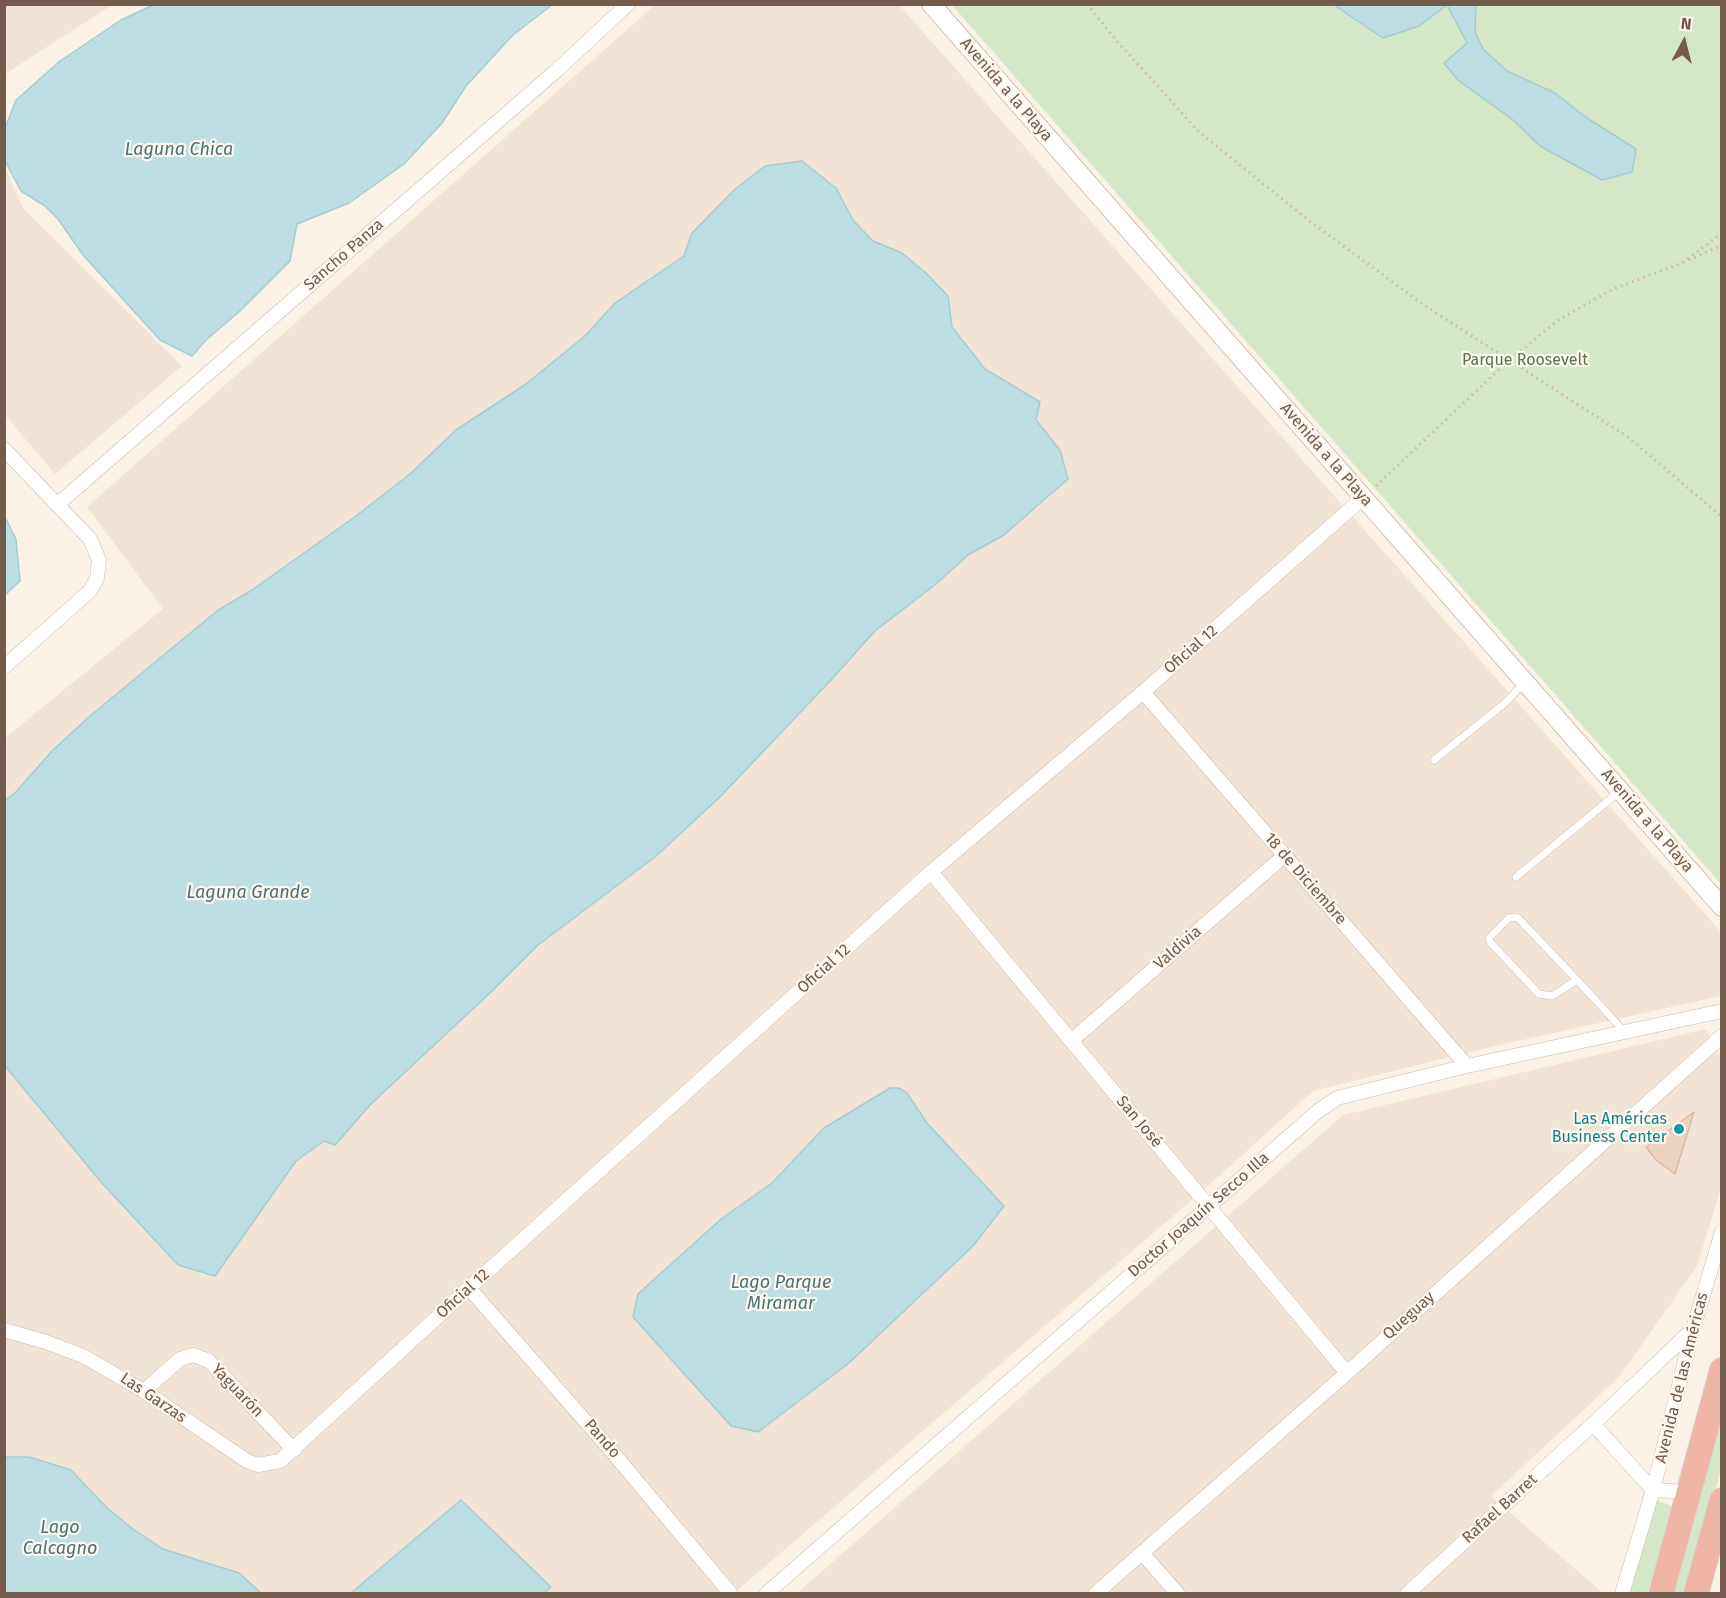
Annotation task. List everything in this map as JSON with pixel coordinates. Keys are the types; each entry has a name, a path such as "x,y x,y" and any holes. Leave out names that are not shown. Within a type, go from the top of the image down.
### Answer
{"highway":[{"name":"Avenida de las Américas","path":"1660,1593 1722,1370"},
{"path":"1696,1593 1722,1500"}],"street":[{"name":"Sancho Panza","path":"58,504 557,70 628,4"},
{"name":"Avenida a la Playa","path":"931,4 1722,907"},
{"path":"4,449 90,538 99,560 97,579 90,591 4,667"},
{"name":"Oficial 12","path":"294,1450 469,1288 931,872 1143,692 1364,497"},
{"name":"18 de Diciembre","path":"1143,692 1467,1066"},
{"name":"Valdivia","path":"1071,1041 1285,855"},
{"name":"San José","path":"931,872 1347,1373"},
{"name":"Doctor Joaquín Secco Illa","path":"766,1593 1317,1112 1336,1098 1467,1066 1722,1011"},
{"name":"Queguay","path":"1095,1593 1347,1373 1722,1036"},
{"name":"Avenida de las Américas","path":"1622,1593 1653,1490 1693,1329 1722,1232"},
{"name":"Pando","path":"469,1288 614,1454 731,1593"},
{"name":"Rafael Barret","path":"1407,1593 1593,1424 1693,1329"},
{"name":"Las Garzas","path":"4,1330 83,1356 144,1391 247,1461 258,1465 280,1461 294,1450"},
{"name":"Yaguarón","path":"144,1391 180,1359 193,1356 209,1361 294,1450"},
{"path":"1593,1424 1653,1490 1688,1492"},
{"path":"1142,1553 1178,1593"}],"lane":[{"path":"1434,760 1505,703 1525,682"},
{"path":"1516,877 1620,791"},
{"path":"1577,980 1552,996 1539,994 1490,942 1489,938 1509,918 1515,916 1577,980 1624,1031"}],"path":[{"path":"1087,4 1116,40 1199,132 1307,219 1421,303 1628,436 1722,517"},
{"path":"1682,263 1722,233"},
{"path":"1364,497 1509,360 1560,319 1613,289 1722,245"}],"shaded area":[{"path":"5,4 112,4 112,5 5,74"},
{"path":"655,5 899,5 1721,932 1721,996 1486,1048 1313,1091 1208,1186 734,1593 543,1593 550,1587 461,1500 351,1593 261,1593 239,1573 163,1549 106,1507 29,1457 5,1457 4,1066 101,1182 178,1265 215,1275 296,1161 324,1141 336,1145 371,1104 538,945 655,857 720,797 875,631 936,584 968,555 1004,535 1051,496 1060,450 1035,420 1040,402 985,369 952,327 948,296 902,253 873,241 853,220 836,188 765,166 733,190 692,233 684,256 615,303 585,336 526,384 456,430 410,474 356,516 252,590 217,611 90,716 52,751 14,794 5,800 5,738 163,609 87,507"},
{"path":"5,168 23,208 182,366 55,474 5,415"},
{"path":"1706,1029 1721,1058 1722,1184 1697,1266 1619,1377 1491,1496 1603,1593 796,1594 1343,1115"}],"green space":[{"name":"Parque Roosevelt","path":"952,5 1334,5 1383,38 1419,26 1447,5 1467,44 1513,120 1540,146 1584,116 1555,93 1507,71 1483,49 1475,32 1476,5 1721,5 1721,884"},
{"path":"1721,1401 1721,1469 1688,1593 1670,1594"},
{"path":"1658,1501 1670,1505 1673,1511 1647,1593 1627,1594 1655,1503"}],"water":[{"name":"Laguna Chica","path":"153,5 552,5 513,35 466,86 442,123 404,164 349,203 297,224 290,261 192,356 160,340 83,255 58,219 45,206 21,191 5,161 5,128 16,100 60,61 121,20"},
{"path":"1334,5 1447,5 1419,26 1383,38"},
{"path":"1447,5 1476,5 1475,32 1483,49 1507,71 1555,93 1584,116 1636,149 1632,172 1602,180 1540,146 1513,120 1458,80 1444,63 1467,43"},
{"name":"Laguna Grande","path":"802,161 836,188 853,220 873,241 902,253 948,296 952,327 985,369 1040,402 1036,420 1060,450 1068,479 1004,535 968,555 936,584 875,631 720,797 655,857 538,945 371,1104 335,1145 324,1141 296,1161 215,1276 178,1265 101,1182 5,1066 5,800 14,794 52,751 90,716 217,611 252,590 356,516 410,474 456,430 526,384 585,336 615,303 684,256 692,233 734,190 765,166"},
{"path":"5,517 16,539 20,581 5,595"},
{"name":"Lago Parque Miramar","path":"890,1088 899,1088 907,1093 927,1123 1004,1206 973,1246 849,1363 758,1432 731,1426 633,1317 638,1294 721,1219 772,1183 824,1128"},
{"name":"Lago Calcagno","path":"5,1457 29,1457 71,1470 106,1507 163,1549 239,1573 261,1593 5,1593"},
{"path":"461,1500 551,1587 543,1594 351,1593"}],"building":[{"name":"Las Américas Business Center","path":"1694,1112 1675,1174 1656,1160 1646,1147"}],"place":[{"name":"Las Américas Business Center","path":"1679,1129"}]}
